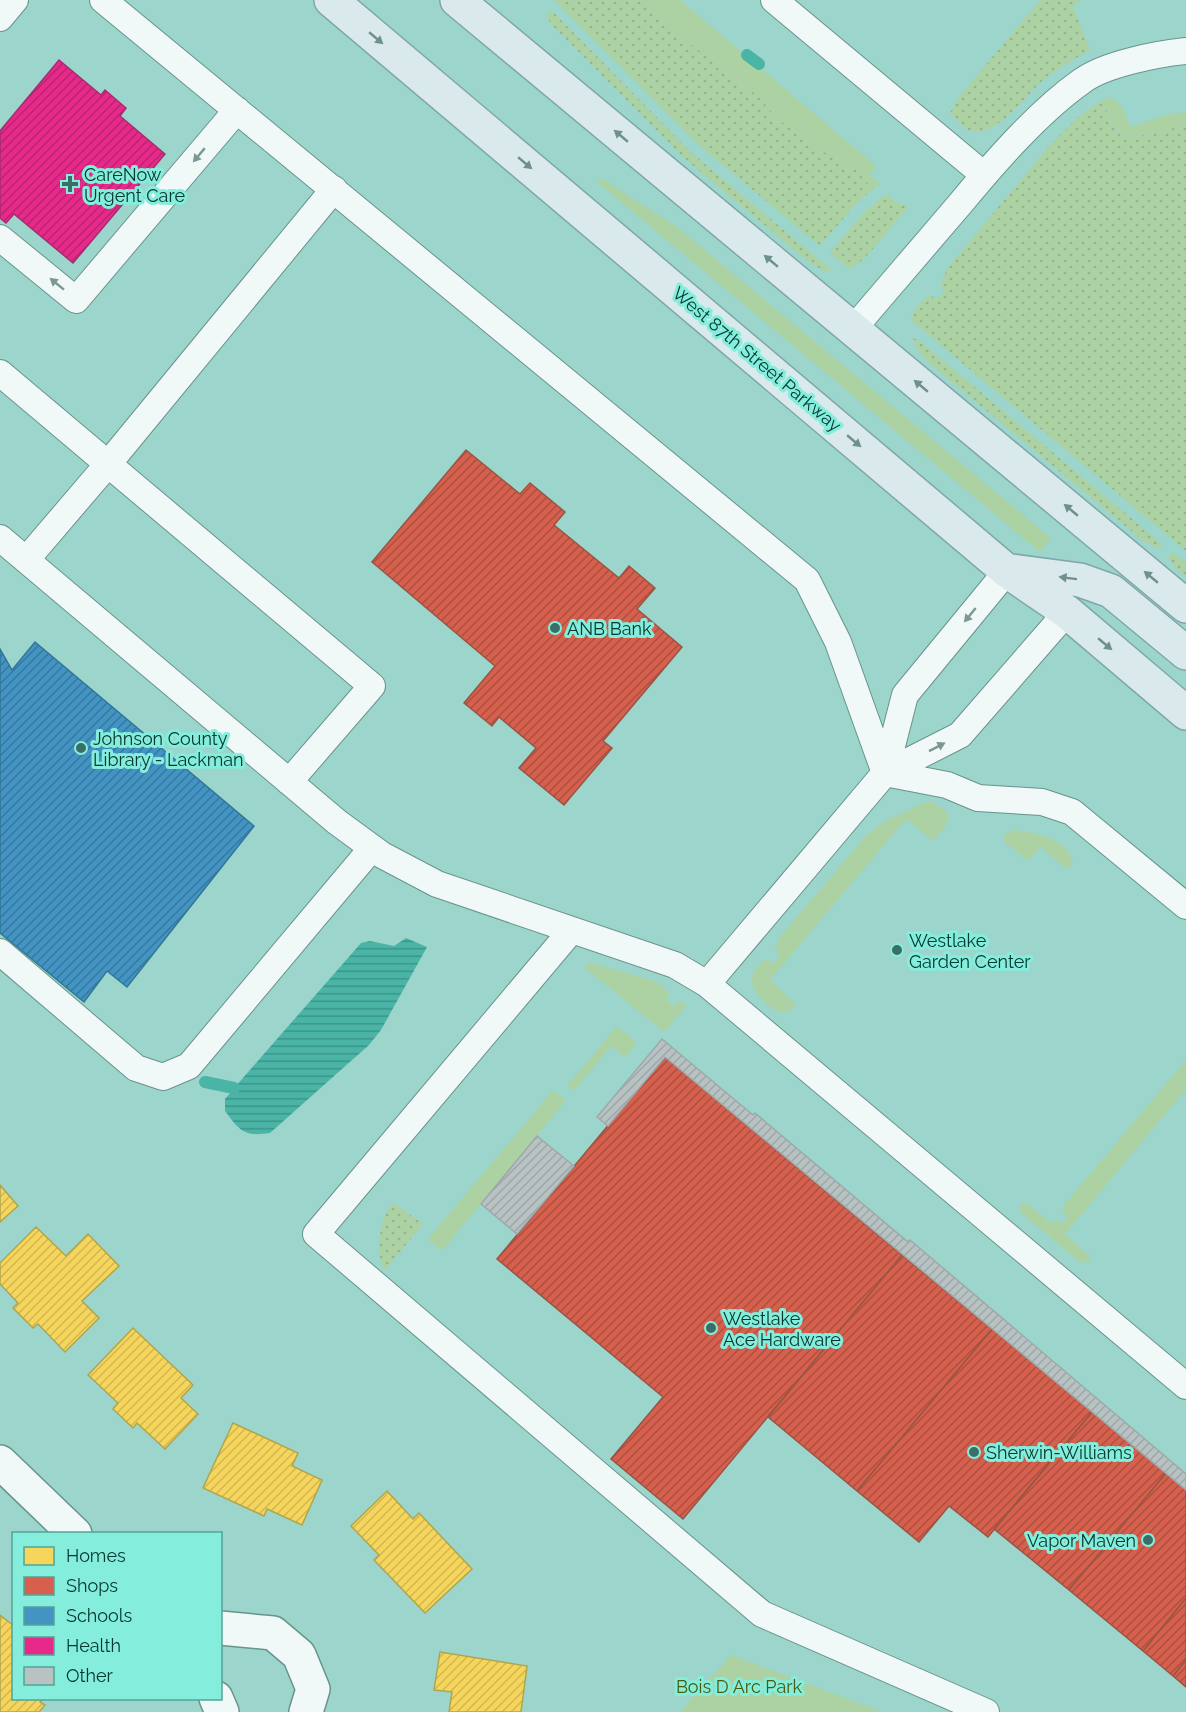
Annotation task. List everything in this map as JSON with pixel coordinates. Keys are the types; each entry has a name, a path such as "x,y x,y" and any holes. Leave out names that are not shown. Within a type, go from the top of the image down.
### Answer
{"main road":[{"name":"West 87th Street Parkway","path":"331,0 1008,571 1067,612 1186,713"},
{"path":"457,0 1186,606"},
{"path":"1008,571 1080,580 1111,591 1186,653"}],"street":[{"path":"0,1462 74,1532"},
{"path":"222,1628 273,1634 299,1655 313,1689 306,1712"}],"lane":[{"path":"0,18 15,0"},
{"path":"103,0 807,580 838,642 885,773"},
{"path":"774,0 984,175"},
{"path":"853,329 984,175 1022,134 1083,80 1104,70 1135,61 1186,51"},
{"path":"0,238 76,300 237,110"},
{"path":"26,560 334,189"},
{"path":"0,373 372,686 289,782"},
{"path":"0,538 337,822 382,855 437,884 675,965 707,984 1186,1386"},
{"path":"885,773 905,695 1008,571"},
{"path":"707,984 885,773 960,735 1067,612"},
{"path":"885,773 946,785 978,798 1042,802 1072,812 1186,906"},
{"path":"0,952 136,1068 163,1077 189,1066 372,848"},
{"path":"571,931 316,1233 762,1614 986,1712"}],"green space":[{"path":"554,0 641,0 709,59 758,96 777,118 813,146 855,169 873,189 855,205 819,245 701,147"},
{"path":"641,0 680,0 868,159 876,167 870,174 880,184 873,189 855,169 813,146 777,118 758,96 709,59"},
{"path":"1040,0 1080,0 1073,6 1090,50 1039,83 1004,119 994,126 984,131 968,130 950,113 958,98"},
{"path":"551,10 693,154 834,272 825,271 810,263 684,158 551,24 546,16"},
{"path":"1108,98 1120,105 1131,127 1165,115 1186,112 1186,125 1124,139 1101,101"},
{"path":"1101,101 1120,135 1128,139 1186,125 1186,551 911,320 918,305 931,295 936,300 945,291 940,286 947,269 1048,147 1080,115"},
{"path":"601,178 677,227 1051,538 1040,552 597,182"},
{"path":"886,194 897,203 909,206 865,258 850,269 830,253 864,212"},
{"path":"911,337 921,342 1162,544 1158,549 1142,540 929,363 918,351"},
{"path":"1173,552 1186,563 1186,577 1175,568 1168,557"},
{"path":"928,801 947,813 949,816 947,824 933,841 906,819 770,980 796,1004 785,1012 776,1010 766,1003 753,986 753,975 760,964 767,959 773,964 780,955 775,950 780,937 864,838 885,821"},
{"path":"1013,830 1041,835 1059,843 1071,855 1073,864 1066,869 1041,847 1028,861 1004,841 1004,835"},
{"path":"589,962 651,980 660,984 670,994 666,1000 674,1006 679,1001 688,1004 664,1032 584,967"},
{"path":"617,1026 637,1043 625,1057 611,1046 574,1091 567,1086"},
{"path":"1186,1060 1186,1089 1065,1234 1090,1256 1090,1261 1081,1263 1020,1212 1019,1207 1027,1203 1051,1223 1057,1220 1062,1224 1068,1216 1062,1212 1064,1205"},
{"path":"553,1090 566,1100 442,1251 428,1239"},
{"path":"394,1203 423,1224 385,1270 380,1255 380,1235 385,1216"},
{"name":"Bois D Arc Park","path":"731,1655 882,1712 680,1712"}],"shaded area":[{"path":"406,938 427,947 381,1030 369,1045 270,1133 254,1134 239,1128 225,1111 225,1099 361,943 370,941 394,946"}],"building: Homes":[{"path":"0,1185 18,1206 0,1222"},
{"path":"36,1227 66,1256 88,1234 119,1266 82,1301 99,1318 65,1352 38,1324 33,1328 13,1308 18,1303 0,1284 0,1263"},
{"path":"133,1328 193,1385 181,1398 198,1414 165,1449 137,1423 133,1428 113,1409 118,1403 88,1375"},
{"path":"233,1423 298,1453 292,1466 322,1480 302,1525 267,1509 264,1516 203,1488"},
{"path":"387,1491 413,1519 419,1513 472,1569 425,1613 374,1560 379,1555 351,1526"},
{"path":"0,1615 12,1624 12,1700 42,1700 40,1702 45,1705 39,1712 0,1712"},
{"path":"440,1652 527,1666 521,1712 449,1712 452,1692 434,1690"}],"building: Shops":[{"name":"ANB Bank","path":"466,450 520,494 530,483 565,512 554,525 619,578 629,566 655,588 637,609 682,647 603,741 612,748 564,805 519,768 536,748 499,717 492,726 464,703 495,666 372,562"},
{"name":"Westlake Ace Hardware","path":"665,1057 902,1255 683,1519 611,1459 663,1397 497,1259"},
{"path":"902,1255 992,1329 857,1491 768,1417"},
{"name":"Sherwin-Williams","path":"992,1329 1092,1412 988,1537 949,1506 919,1542 857,1491"},
{"path":"1092,1412 1166,1473 1069,1590 994,1529"},
{"name":"Vapor Maven","path":"1166,1473 1186,1490 1186,1598 1143,1651 1069,1590"},
{"path":"1186,1598 1186,1660 1173,1676 1143,1651"},
{"path":"1186,1660 1186,1687 1173,1676"}],"building: Schools":[{"name":"Johnson County Library - Lackman","path":"35,642 254,826 127,987 107,971 84,1002 0,933 0,649 12,670"}],"building: Health":[{"name":"CareNow Urgent Care","path":"59,60 101,95 105,90 126,108 120,116 165,154 73,263 14,214 6,223 0,218 0,131"}],"building: Other":[{"path":"662,1039 753,1115 755,1113 908,1242 910,1240 1186,1474 1186,1490 665,1057 608,1126 597,1117"},
{"path":"537,1136 574,1166 517,1234 481,1204"}],"waterway":[{"path":"747,55 759,64"},
{"path":"205,1082 234,1088"}],"place":[{"name":"CareNow Urgent Care","path":"70,184"},
{"name":"ANB Bank","path":"555,628"},
{"name":"Johnson County Library - Lackman","path":"81,748"},
{"name":"Westlake Garden Center","path":"897,950"},
{"name":"Westlake Ace Hardware","path":"711,1328"},
{"name":"Sherwin-Williams","path":"974,1452"},
{"name":"Vapor Maven","path":"1148,1540"}]}
